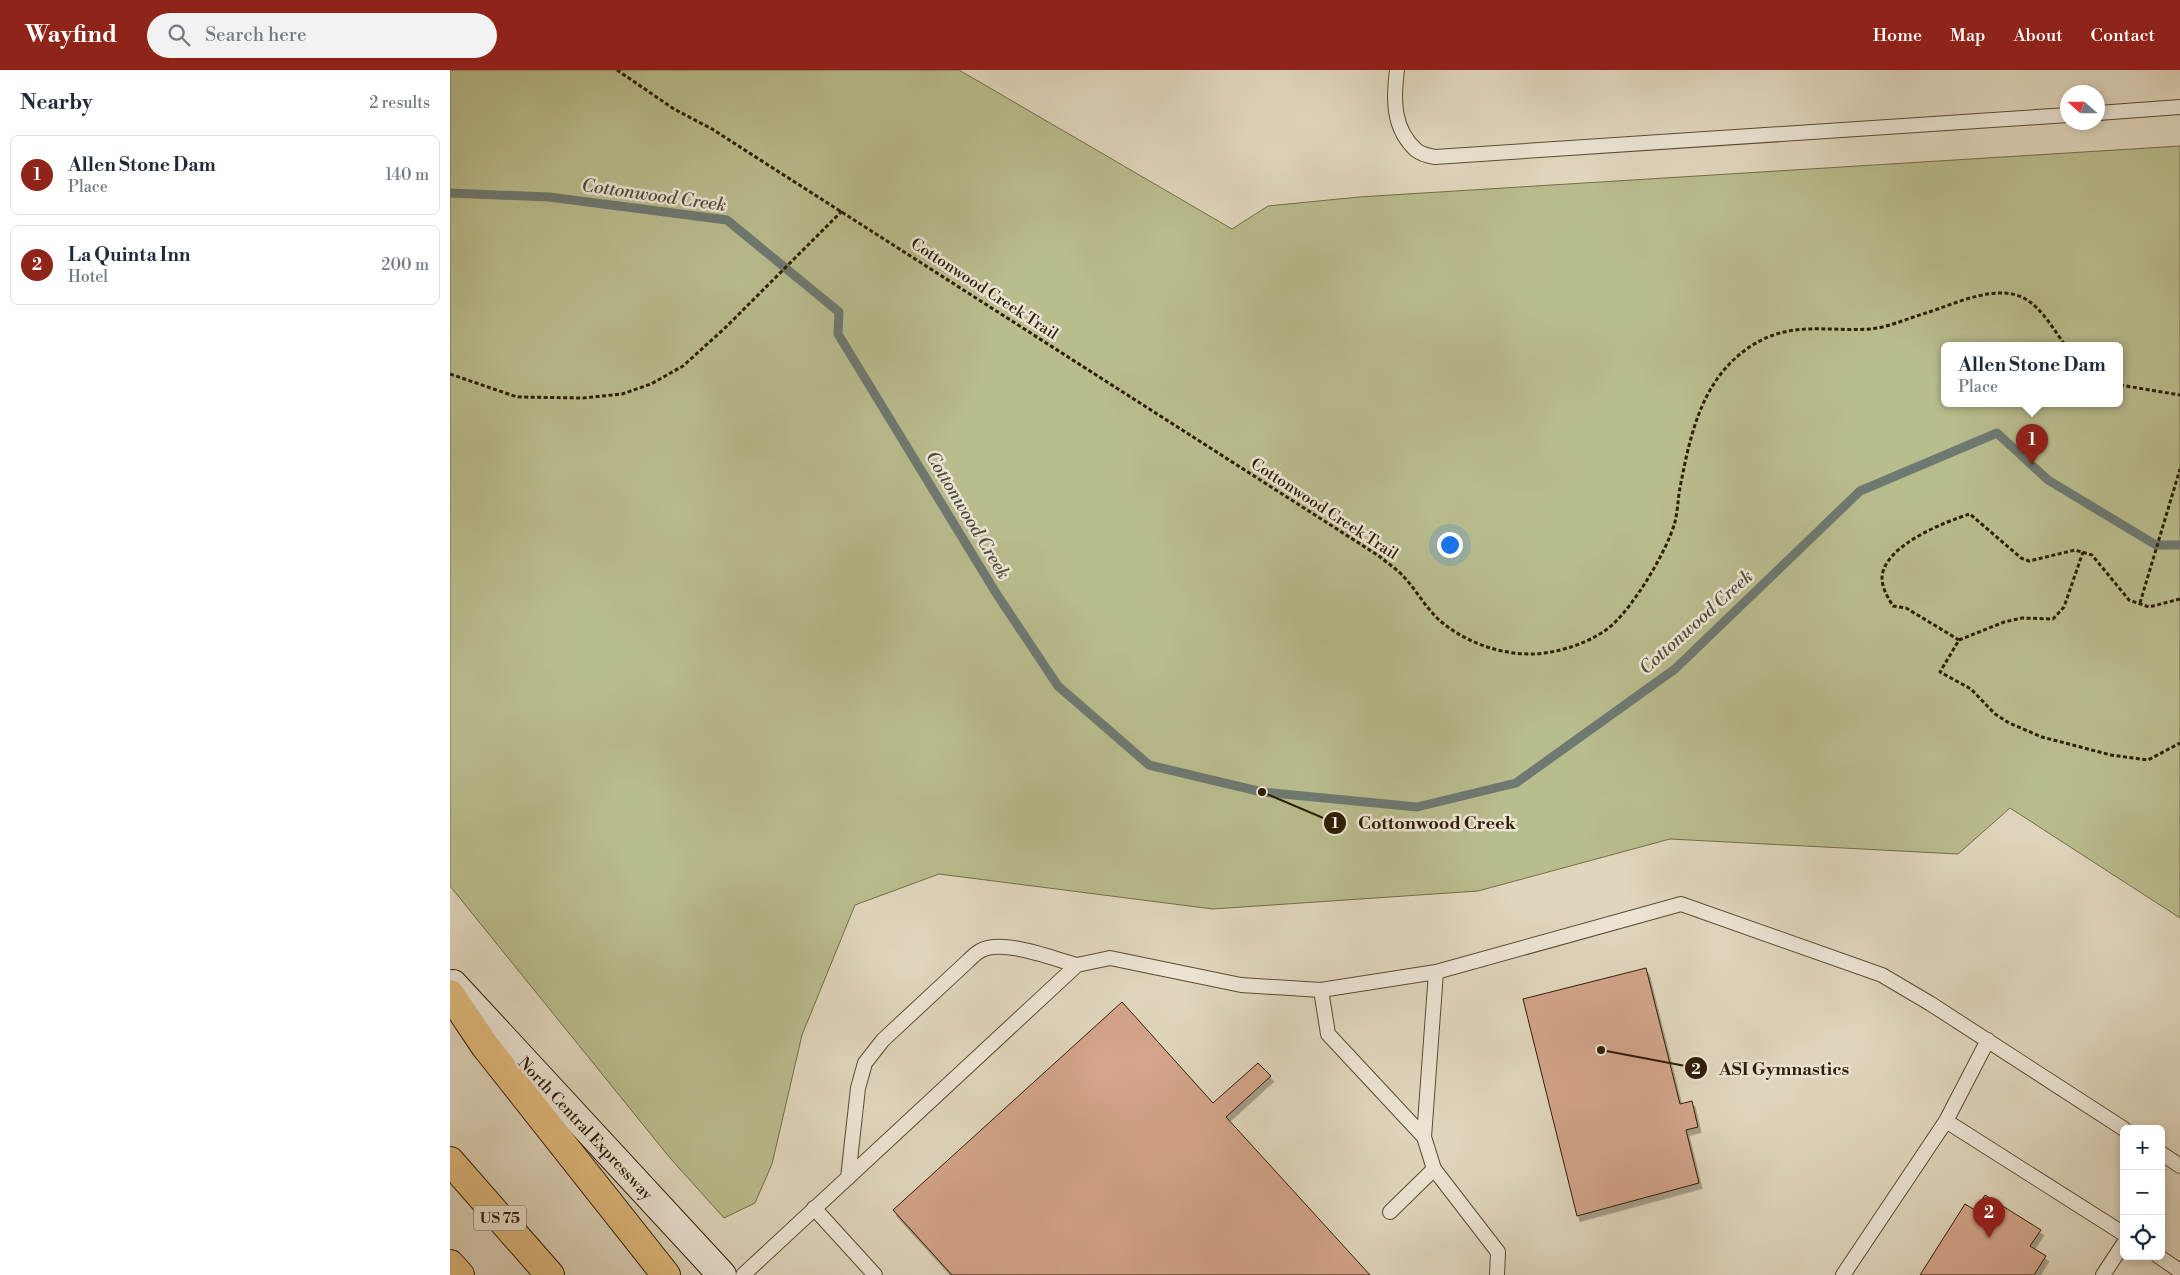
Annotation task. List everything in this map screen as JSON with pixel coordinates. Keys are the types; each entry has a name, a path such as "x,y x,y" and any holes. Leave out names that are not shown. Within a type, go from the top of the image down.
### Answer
{"highway":[{"path":"450,994 485,1046 666,1275"},
{"name":"US 75","path":"450,1161 550,1275"},
{"path":"450,1264 460,1275"}],"main road":[{"name":"North Central Expressway","path":"450,981 722,1275"}],"lane":[{"path":"1397,70 1394,88 1398,125 1417,152 1435,157 2060,116"},
{"path":"2105,112 2180,107"},
{"path":"743,1275 1077,966 1110,958 1240,985 1321,990 1436,972 1681,904 1882,976 1988,1040 2120,1126"},
{"path":"848,1178 858,1088 865,1063 883,1040 968,961 980,950 998,947 1013,948 1077,966"},
{"path":"1436,972 1424,1137 1434,1169 1498,1252 1497,1275"},
{"path":"1321,990 1328,1034 1424,1137"},
{"path":"1843,1275 1946,1121 1988,1040"},
{"path":"1946,1121 2120,1231"},
{"path":"2165,1157 2180,1166"},
{"path":"1390,1212 1434,1169"},
{"path":"814,1208 876,1275"},
{"path":"2103,1275 2120,1249"},
{"path":"2164,1260 2180,1271"}],"path":[{"name":"Cottonwood Creek Trail","path":"617,70 674,109 712,128 1379,556 1403,575 1443,623 1484,646 1510,653 1536,654 1573,646 1588,640 1611,626 1627,608 1651,572 1675,522 1694,423 1705,399 1716,379 1729,364 1745,350 1764,339 1798,328 1874,328 1998,293 2028,300 2063,342"},
{"path":"450,374 517,397 583,398 622,394 652,384 683,366 725,328 842,211"},
{"path":"2123,386 2180,395"},
{"path":"2140,604 2180,470"},
{"path":"1959,640 1906,608 1893,606 1884,590 1882,579 1883,568 1907,542 1953,519 1970,514 2021,558 2029,560 2075,550 2083,552 2092,555 2129,600 2149,607 2180,599"},
{"path":"2083,552 2069,595 2059,615 2046,620 2022,618 2004,622 1959,640 1940,672 1971,689 1995,714 2023,731 2110,755 2148,760 2180,743"}],"green space":[{"path":"450,70 959,70 1232,229 1268,206 1359,197 2180,146 2180,918 2010,808 1958,854 1670,839 1478,891 1213,909 939,874 855,905 802,1035 772,1164 755,1203 724,1218 670,1158 450,886"}],"building":[{"path":"1646,968 1680,1104 1692,1101 1698,1127 1686,1130 1699,1183 1577,1216 1523,999"},
{"path":"1122,1002 1213,1103 1258,1063 1271,1076 1226,1117 1370,1275 952,1275 893,1210"},
{"path":"1985,1195 2041,1230 2030,1246 2046,1256 2034,1275 1920,1275 1965,1204 1975,1210"}],"waterway":[{"name":"Cottonwood Creek","path":"450,193 549,197 727,220 839,312 838,334 996,593 1058,686 1149,765 1262,792 1417,807 1516,783 1675,669 1860,491 1997,433 2048,480 2156,545 2180,545"}],"place":[{"name":"Allen Stone Dam","path":"2032,465"},
{"name":"Cottonwood Creek","path":"1262,792"},
{"name":"ASI Gymnastics","path":"1601,1050"},
{"name":"La Quinta Inn","path":"1989,1238"}]}
